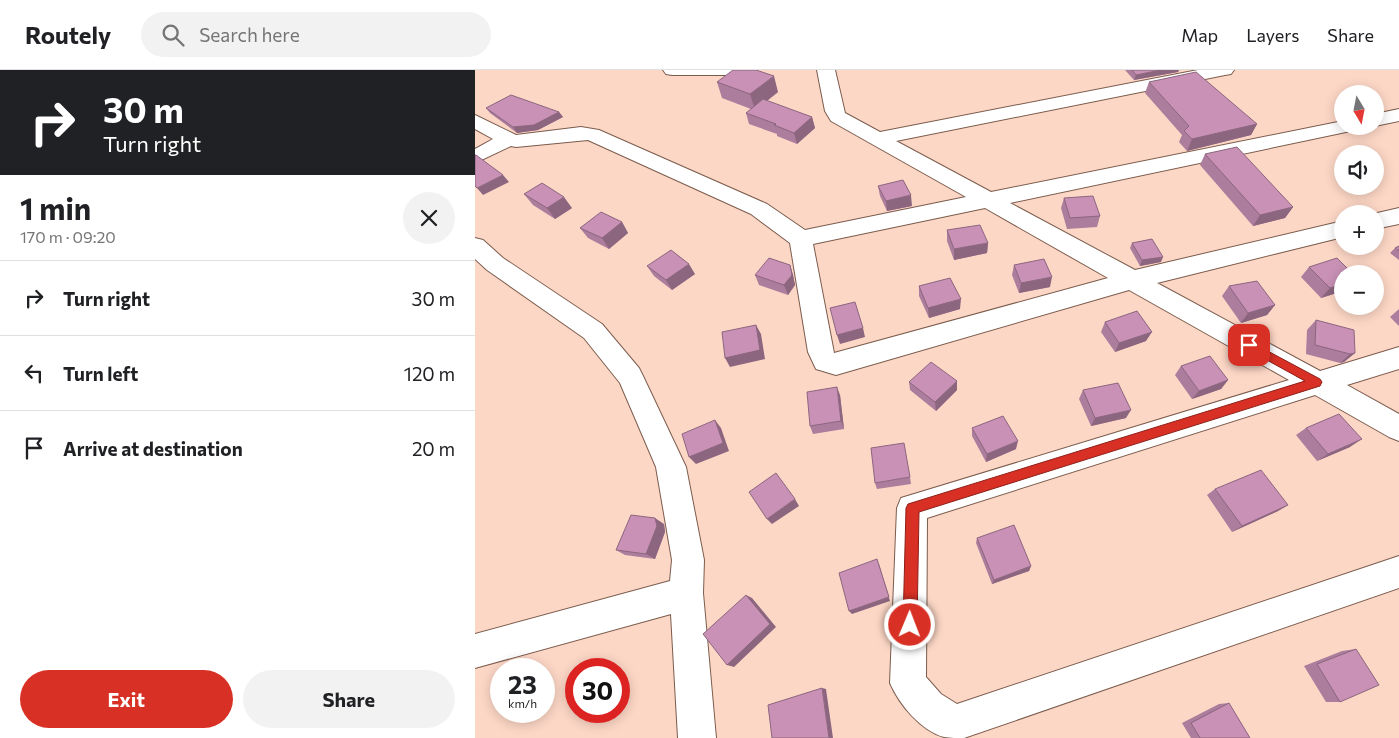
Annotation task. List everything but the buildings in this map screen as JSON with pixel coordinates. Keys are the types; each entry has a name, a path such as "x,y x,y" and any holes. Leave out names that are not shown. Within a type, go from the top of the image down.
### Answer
{"street":[{"path":"672,70 743,70"},
{"path":"825,70 835,115 1399,428"},
{"path":"876,139 1225,70"},
{"path":"1384,118 1399,115"},
{"path":"475,122 508,139 516,141 581,133 592,134 759,209 801,239 821,352 825,361 836,364 1131,280 1334,231"},
{"path":"801,239 1334,128"},
{"path":"475,157 508,139"},
{"path":"1384,220 1399,216"},
{"path":"475,246 495,264 593,331 630,376 671,468 688,560 686,593 697,738"},
{"path":"1399,358 912,508 908,683 927,707 954,723 1399,572"},
{"path":"475,650 686,593"}],"route":[{"path":"910,625 912,508 1317,382 1249,345"}]}
